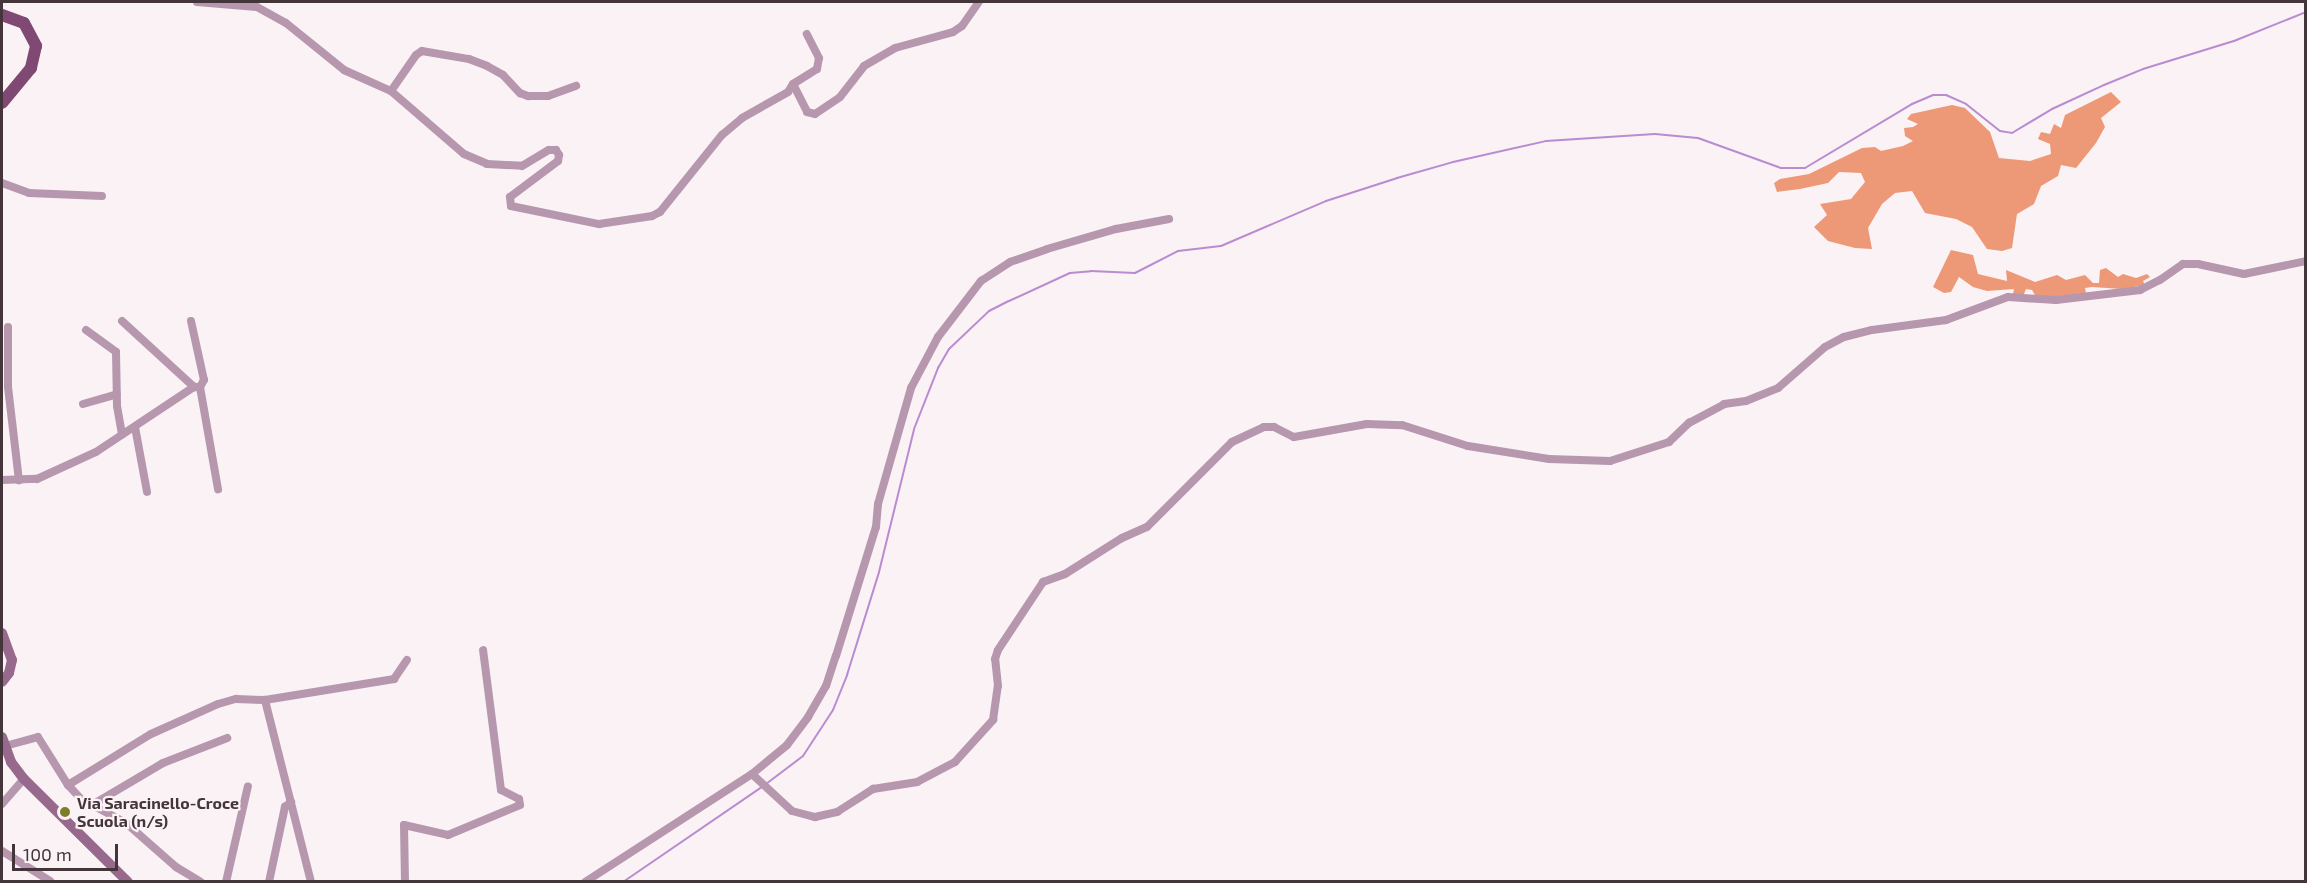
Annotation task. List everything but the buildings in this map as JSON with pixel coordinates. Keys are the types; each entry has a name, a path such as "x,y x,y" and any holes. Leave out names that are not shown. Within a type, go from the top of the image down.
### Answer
{"main road":[{"path":"2,15 24,23 36,46 31,68 2,103"}],"street":[{"path":"197,2 257,7 295,30 344,70 391,91 464,153 487,164 522,166 549,150 556,150 559,155 558,160 510,197 512,206 599,224 652,216 660,212 722,135 742,118 788,92 793,84 817,69 819,64 807,34"},
{"path":"793,84 807,112 815,114 840,97 856,73 880,56 895,48 952,32 962,26 979,2"},
{"path":"391,91 416,55 422,51 469,59 486,66 502,75 520,93 528,96 548,96 576,86"},
{"path":"2,183 29,194 102,196"},
{"path":"585,882 752,774 787,744 808,717 826,686 876,527 878,504 911,388 922,364 960,306 981,281 1010,262 1116,230 1169,219"},
{"path":"752,774 792,811 815,817 837,812 873,789 917,782 955,762 993,720 998,686 995,659 998,650 1032,602 1043,582 1065,574 1122,537 1147,527 1232,442 1264,427 1274,427 1294,437 1367,424 1402,425 1468,446 1549,459 1611,461 1669,442 1689,423 1724,404 1746,401 1779,388 1825,347 1844,338 1883,328 1946,320 2008,297 2056,300 2140,290 2183,264 2199,264 2244,274 2306,261"},
{"path":"122,321 197,387 218,489"},
{"path":"2,480 38,479 96,452 197,387 204,380 190,321"},
{"path":"8,327 4,339 19,480"},
{"path":"86,330 116,352 117,394 122,435"},
{"path":"83,404 117,394"},
{"path":"135,427 147,492"},
{"path":"2,633 12,660 9,673 2,682"},
{"path":"405,882 404,825 448,835 520,805 519,799 501,790 483,650"},
{"path":"68,785 151,734 218,704 236,699 265,700 394,679 407,660"},
{"path":"265,700 311,882"},
{"path":"128,882 24,779 11,762 3,742 38,737 68,785 87,804 126,823 176,867 201,882"},
{"path":"92,805 163,763 227,738"},
{"path":"2,804 24,779"},
{"path":"226,882 248,786"},
{"path":"269,882 285,807 291,801"},
{"path":"2,851 50,881"}],"shaded area":[{"path":"2111,92 2121,102 2101,118 2105,127 2096,143 2076,168 2061,165 2058,176 2041,186 2034,204 2017,214 2012,248 2002,251 1987,249 1972,227 1956,219 1925,213 1912,191 1895,193 1882,204 1868,228 1872,249 1855,248 1828,241 1814,227 1827,215 1820,204 1851,199 1865,182 1861,173 1839,172 1828,183 1777,192 1774,183 1780,179 1809,174 1862,148 1875,147 1881,151 1903,146 1913,141 1905,136 1904,128 1918,124 1907,119 1911,114 1952,105 1965,108 1990,132 1999,158 2030,161 2051,154 2050,144 2038,139 2041,132 2050,134 2054,124 2061,128 2065,115"},
{"path":"1951,250 1973,255 1978,274 2007,281 2006,270 2035,282 2057,275 2066,280 2085,275 2093,283 2099,283 2100,270 2106,268 2118,277 2123,274 2136,278 2147,274 2150,277 2143,281 2145,285 2122,289 2092,287 2085,288 2086,293 2051,297 2035,295 2032,290 2026,289 2024,294 2013,294 2014,289 1987,291 1973,287 1959,277 1951,292 1944,293 1933,287"}],"waterway":[{"path":"766,784 803,756 833,710 847,675 879,572 914,429 938,368 949,349 989,311 1070,273 1091,271 1135,273 1178,251 1221,246 1326,201 1397,178 1453,162 1546,141 1655,134 1698,138 1781,168 1805,168 1912,104 1933,95 1946,95 1966,104 2000,131 2012,133 2052,109 2104,85 2143,69 2234,41 2306,12"},
{"path":"623,882 762,787"}],"place":[{"name":"Via Saracinello-Croce Scuola (n/s)","path":"65,812"}]}
